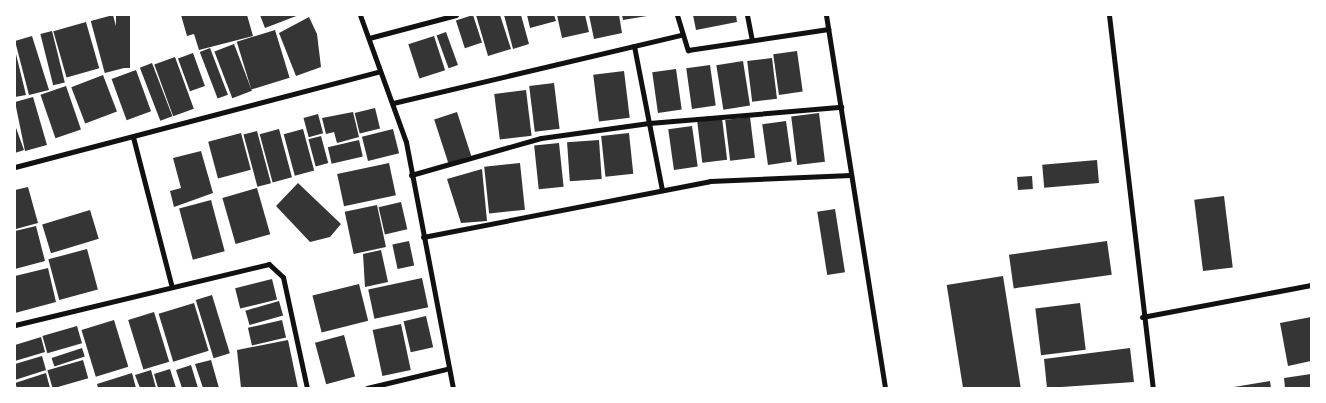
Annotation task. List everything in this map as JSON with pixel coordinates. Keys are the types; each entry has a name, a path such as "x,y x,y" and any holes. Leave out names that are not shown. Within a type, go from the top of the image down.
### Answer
{"street":[{"path":"360,15 393,103 411,175 446,369 452,388"},
{"path":"369,38 456,15"},
{"path":"677,15 681,35 688,50 828,30"},
{"path":"747,15 752,40"},
{"path":"826,15 885,388"},
{"path":"1109,15 1128,149 1142,316 1153,388"},
{"path":"393,103 681,35"},
{"path":"634,46 662,190"},
{"path":"15,167 380,71"},
{"path":"411,175 541,138 649,123 841,107"},
{"path":"133,137 171,284"},
{"path":"423,238 710,181 851,175"},
{"path":"15,325 171,284 258,265 278,269 308,388"},
{"path":"1142,316 1311,285"},
{"path":"367,388 446,369"}],"building":[{"path":"113,15 127,67 105,73 91,21"},
{"path":"116,15 130,15 130,68 116,68"},
{"path":"181,15 247,15 253,36 199,50 194,34 187,36"},
{"path":"260,15 299,15 265,28"},
{"path":"473,15 482,43 465,48 456,21"},
{"path":"476,15 500,15 511,49 488,56"},
{"path":"504,15 521,15 529,44 513,49"},
{"path":"527,15 554,15 556,21 530,28"},
{"path":"557,15 585,15 589,32 562,38"},
{"path":"589,15 619,15 622,33 594,39"},
{"path":"622,15 647,15 647,16 623,20"},
{"path":"693,15 736,15 737,22 696,30"},
{"path":"309,17 317,34 321,67 296,76 279,33"},
{"path":"86,22 99,68 67,78 53,31"},
{"path":"275,30 290,78 251,90 237,42"},
{"path":"52,31 65,82 53,85 40,34"},
{"path":"446,32 458,65 449,68 437,35"},
{"path":"32,36 49,90 29,95 15,41"},
{"path":"434,36 445,70 419,79 408,44"},
{"path":"234,44 252,91 232,98 214,52"},
{"path":"210,48 228,95 218,99 200,52"},
{"path":"797,51 803,92 779,95 773,54"},
{"path":"193,53 205,86 190,91 178,58"},
{"path":"15,55 26,95 15,97"},
{"path":"175,57 194,109 173,116 154,65"},
{"path":"772,58 777,99 752,102 747,61"},
{"path":"743,61 750,105 723,110 716,65"},
{"path":"152,63 172,116 160,121 140,68"},
{"path":"710,65 716,106 692,109 686,68"},
{"path":"676,69 682,110 658,113 652,72"},
{"path":"136,70 151,111 127,120 112,79"},
{"path":"624,71 630,118 599,121 593,75"},
{"path":"103,75 117,111 85,124 71,87"},
{"path":"554,83 560,129 535,132 529,86"},
{"path":"66,86 81,129 55,138 40,95"},
{"path":"526,90 532,136 500,140 494,94"},
{"path":"33,97 47,145 25,151 15,102"},
{"path":"375,108 380,128 360,133 355,113"},
{"path":"353,112 359,137 337,143 334,132 326,134 322,118"},
{"path":"457,112 471,156 448,163 434,119"},
{"path":"819,113 825,162 797,165 791,116"},
{"path":"318,114 323,133 309,137 304,118"},
{"path":"750,117 755,158 730,161 725,120"},
{"path":"722,118 727,160 702,163 697,121"},
{"path":"786,121 792,162 768,165 762,124"},
{"path":"15,125 24,150 15,153"},
{"path":"692,126 698,167 674,170 668,129"},
{"path":"279,129 292,177 273,182 260,134"},
{"path":"303,129 314,171 295,176 284,134"},
{"path":"393,129 399,153 368,161 362,137"},
{"path":"257,131 271,183 257,187 243,135"},
{"path":"241,133 251,170 218,179 208,142"},
{"path":"629,133 633,174 605,177 601,136"},
{"path":"321,136 328,163 316,166 308,139"},
{"path":"359,140 363,157 332,164 328,147"},
{"path":"599,140 602,179 570,181 567,142"},
{"path":"559,143 564,187 539,189 534,146"},
{"path":"201,151 213,193 174,207 170,191 181,188 173,158"},
{"path":"1097,160 1099,183 1044,188 1042,165"},
{"path":"389,163 396,195 344,206 337,174"},
{"path":"520,163 525,210 489,214 484,167"},
{"path":"482,169 487,221 461,223 447,179"},
{"path":"1032,176 1033,189 1018,190 1017,177"},
{"path":"298,183 341,224 330,237 310,242 276,206"},
{"path":"28,187 38,223 16,229 15,190"},
{"path":"257,188 270,234 236,244 222,198"},
{"path":"1224,196 1233,267 1203,271 1194,200"},
{"path":"211,200 225,251 193,260 179,209"},
{"path":"401,202 407,229 385,234 379,207"},
{"path":"377,205 386,247 354,254 345,212"},
{"path":"835,209 845,272 827,275 817,212"},
{"path":"90,210 99,239 51,253 42,225"},
{"path":"36,226 45,261 15,269 15,231"},
{"path":"409,241 414,265 398,269 392,245"},
{"path":"1107,241 1112,275 1014,288 1009,255"},
{"path":"87,249 98,290 59,300 48,259"},
{"path":"381,250 388,282 365,287 363,254"},
{"path":"48,268 56,302 15,313 15,276"},
{"path":"1003,276 1021,388 963,388 947,285"},
{"path":"422,278 428,307 374,319 368,289"},
{"path":"272,279 277,299 240,309 235,288"},
{"path":"359,284 368,321 322,332 312,296"},
{"path":"212,295 230,353 214,358 196,300"},
{"path":"279,301 283,315 249,325 245,311"},
{"path":"194,303 209,351 173,362 159,314"},
{"path":"1080,303 1086,350 1041,355 1035,308"},
{"path":"154,312 169,362 143,370 128,320"},
{"path":"426,316 433,347 411,352 404,321"},
{"path":"1311,317 1311,361 1288,366 1280,323"},
{"path":"114,320 128,367 96,377 81,330"},
{"path":"282,320 286,338 252,345 248,328"},
{"path":"401,324 411,370 382,376 373,330"},
{"path":"77,326 82,343 47,353 42,336"},
{"path":"344,335 355,377 326,384 315,343"},
{"path":"41,337 45,352 15,361 15,345"},
{"path":"288,340 298,388 241,388 237,350"},
{"path":"82,348 85,357 54,366 52,358"},
{"path":"1130,348 1134,382 1047,388 1044,359"},
{"path":"42,356 46,370 15,380 15,364"},
{"path":"83,360 88,378 53,388 47,370"},
{"path":"211,360 219,388 203,388 195,364"},
{"path":"191,365 198,388 182,388 176,370"},
{"path":"170,369 176,388 158,388 154,374"},
{"path":"151,370 156,388 140,388 135,375"},
{"path":"46,373 50,388 17,388 15,383"},
{"path":"132,373 136,388 98,388 97,384"},
{"path":"1311,374 1311,388 1285,388 1284,378"},
{"path":"1270,381 1271,388 1234,388 1234,387"}]}
